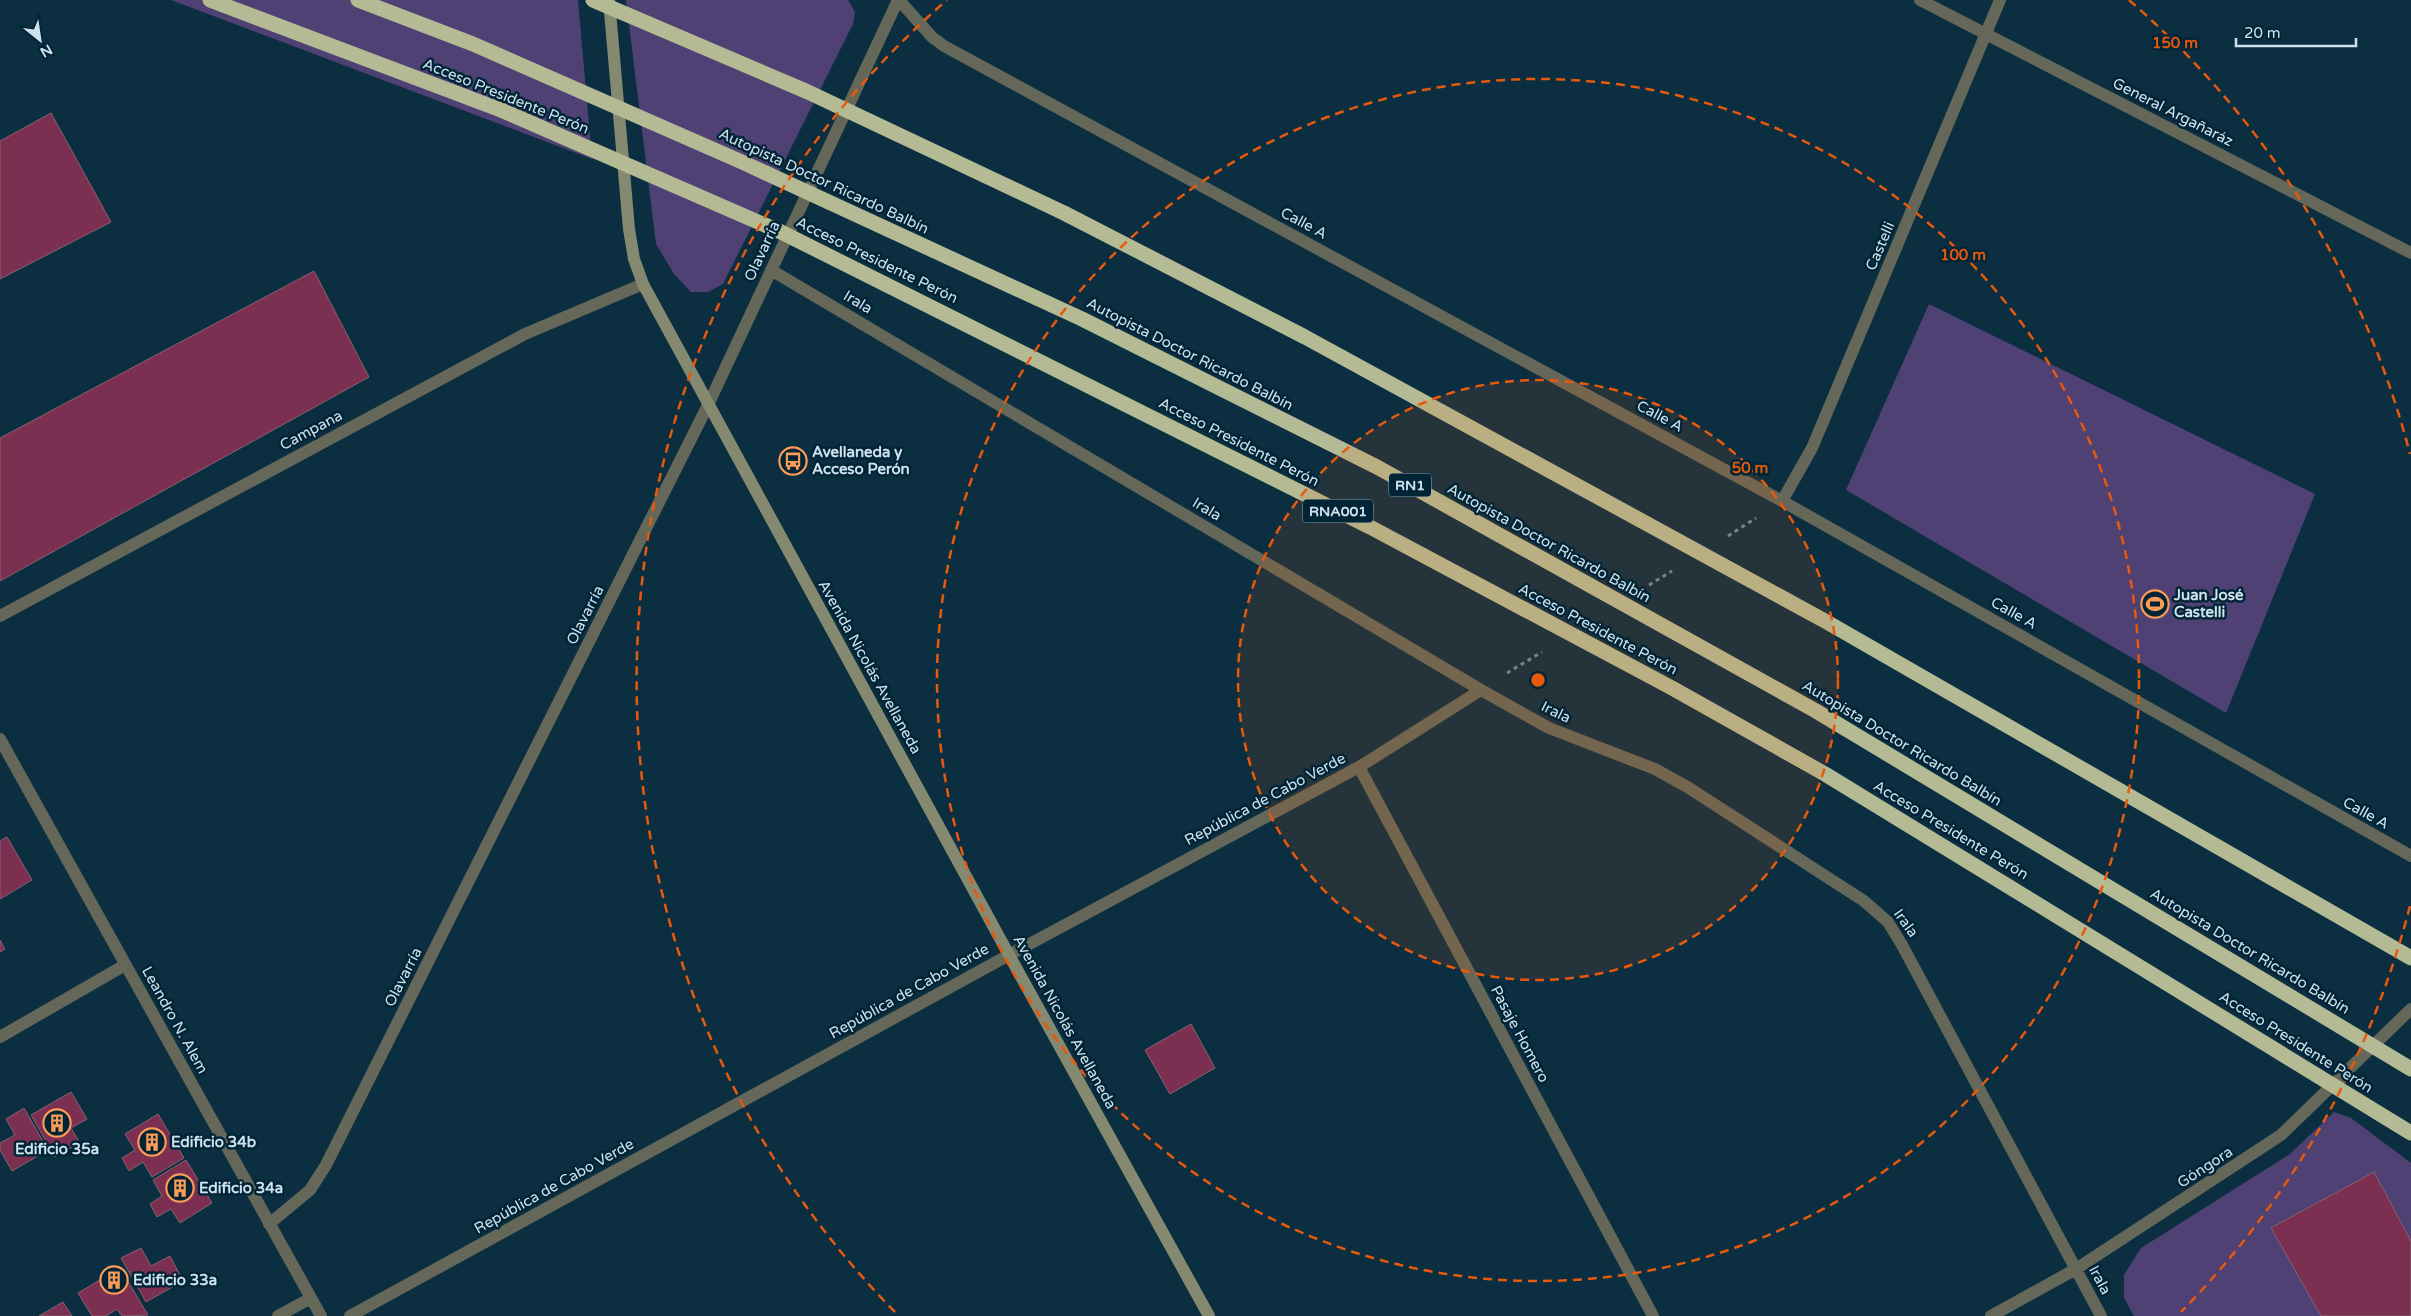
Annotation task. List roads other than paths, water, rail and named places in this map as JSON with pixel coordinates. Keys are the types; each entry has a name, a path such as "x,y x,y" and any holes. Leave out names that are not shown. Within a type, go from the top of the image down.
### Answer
{"highway":[{"name":"Acceso Presidente Perón","path":"210,0 501,110 781,232 1370,527 1672,688 1825,774 2411,1133"},
{"name":"Autopista Doctor Ricardo Balbín","path":"358,0 473,44 742,162 1082,319 1377,467 1816,711 2411,1069"},
{"path":"593,0 826,100 1064,213 1305,337 1825,621 2411,958"}],"main road":[{"name":"Avenida Nicolás Avellaneda","path":"609,0 629,229 634,259 643,284 1009,955 1209,1316"}],"street":[{"name":"Olavarría","path":"269,1224 310,1190 326,1165 708,405 899,0"},
{"name":"Calle A","path":"899,0 932,37 944,46 1782,501 2411,856"},
{"name":"General Argañaráz","path":"1920,0 2411,253"},
{"name":"Castelli","path":"1782,501 1812,448 1987,35 2000,0"},
{"name":"Irala","path":"771,270 1481,690 1549,728 1655,769 1689,788 1864,901 1888,922 1902,945 2101,1316"},
{"name":"Campana","path":"0,616 525,334 643,284"},
{"name":"República de Cabo Verde","path":"350,1316 1009,955 1359,767 1481,690"},
{"name":"Leandro N. Alem","path":"0,739 322,1316"},
{"name":"Pasaje Homero","path":"1359,767 1653,1316"},
{"path":"0,1037 125,965"},
{"name":"Góngora","path":"1991,1316 2076,1269 2281,1135 2411,1009"},
{"path":"278,1316 311,1298"}],"place":[{"name":"Avellaneda y Acceso Perón","path":"793,461"},
{"name":"Juan José Castelli","path":"2155,604"},
{"name":"Edificio 35a","path":"57,1123"},
{"name":"Edificio 34b","path":"152,1142"},
{"name":"Edificio 34a","path":"180,1188"},
{"name":"Edificio 33a","path":"114,1280"}]}
